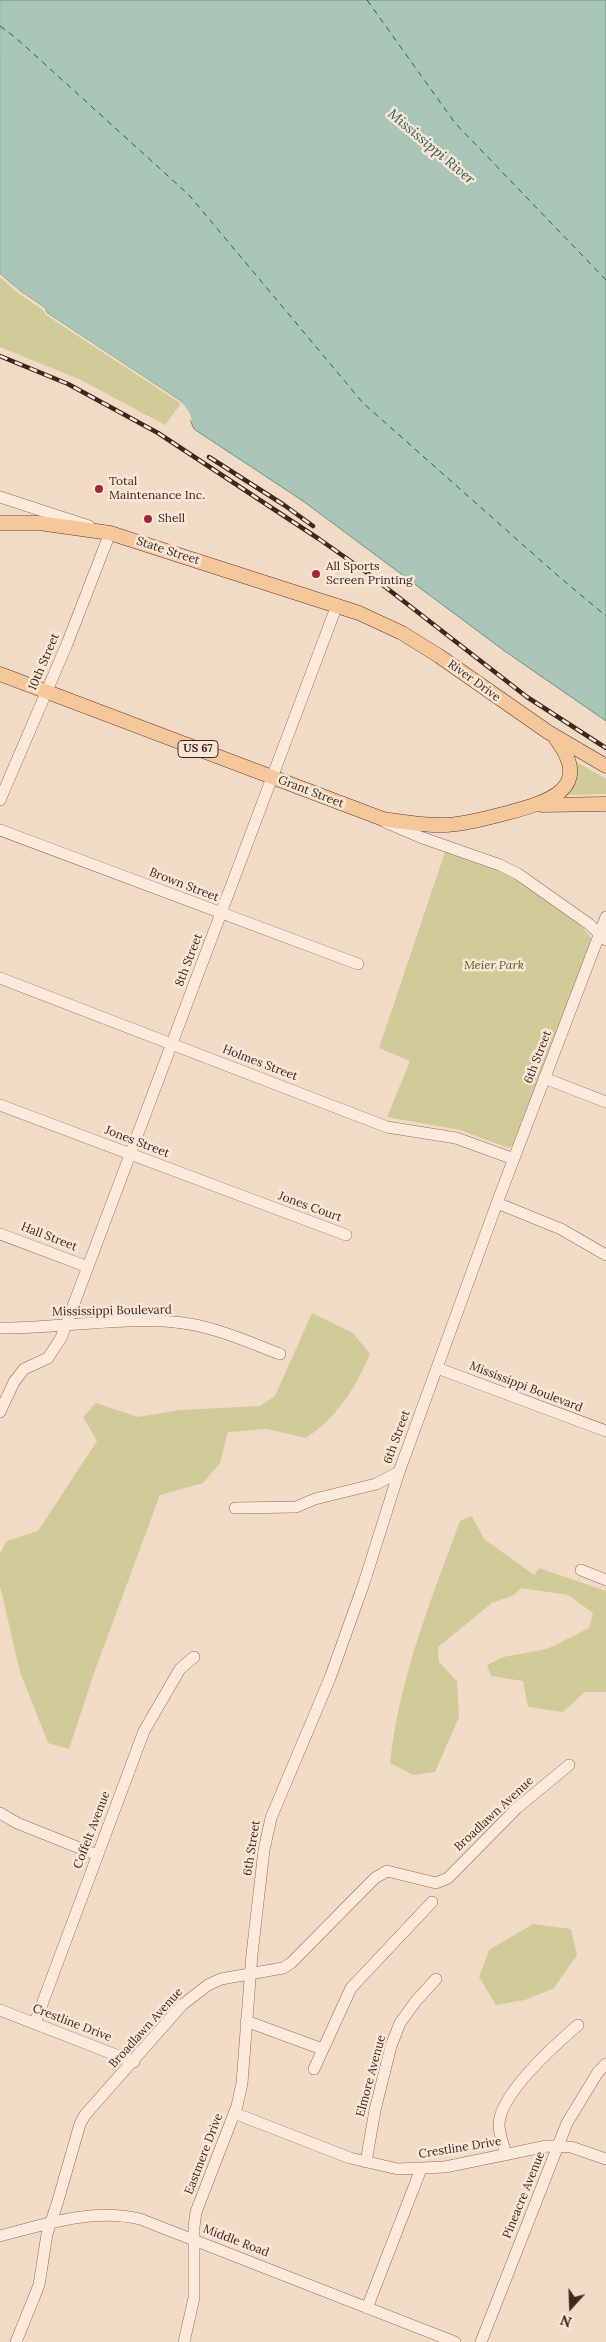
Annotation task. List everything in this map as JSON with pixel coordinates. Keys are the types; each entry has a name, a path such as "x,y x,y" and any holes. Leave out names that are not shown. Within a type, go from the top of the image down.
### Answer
{"main road":[{"path":"0,523 45,524 110,533"},
{"name":"State Street","path":"110,533 337,605"},
{"name":"River Drive","path":"337,605 409,638 552,735 606,766"},
{"name":"Grant Street","path":"0,674 350,807"},
{"path":"537,805 556,797 566,786 569,779 569,762 566,752 552,735"},
{"name":"US 67","path":"350,807 382,819 417,824 448,825 475,821 537,805 606,804"}],"street":[{"name":"State Street","path":"0,496 110,533"},
{"name":"10th Street","path":"0,800 67,644 110,533"},
{"name":"8th Street","path":"0,1412 14,1382 24,1369 48,1358 61,1338 337,605"},
{"name":"Grant Street","path":"350,807 420,837 500,865 518,874 589,924 603,938"},
{"name":"Brown Street","path":"0,830 358,964"},
{"name":"6th Street","path":"250,1974 261,1875 270,1818 313,1719 350,1625 399,1472 544,1078 603,938 606,917"},
{"name":"Holmes Street","path":"0,978 387,1127 456,1138 514,1158"},
{"path":"544,1078 606,1102"},
{"name":"Jones Street","path":"0,1105 265,1205"},
{"path":"497,1203 560,1229 606,1255"},
{"name":"Jones Court","path":"265,1205 346,1235"},
{"name":"Hall Street","path":"0,1234 88,1267"},
{"name":"Mississippi Boulevard","path":"0,1328 120,1322 188,1324 216,1330 280,1354"},
{"name":"Mississippi Boulevard","path":"437,1368 606,1431"},
{"path":"235,1508 296,1507 315,1499 376,1484 399,1472"},
{"path":"581,1570 606,1580"},
{"name":"Coffelt Avenue","path":"35,2023 144,1732 180,1669 194,1657"},
{"name":"Broadlawn Avenue","path":"16,2342 39,2285 47,2234 80,2124 85,2115 134,2062 182,2005 208,1985 221,1979 283,1968 291,1963 375,1878 387,1871 436,1883 448,1878 517,1808 569,1765"},
{"path":"0,1813 17,1823 97,1855"},
{"path":"314,2069 322,2049 358,1979 432,1902"},
{"name":"Eastmere Drive","path":"184,2342 194,2298 196,2240 194,2227 196,2212 234,2113 242,2083 250,1974"},
{"name":"Elmore Avenue","path":"366,2162 375,2110 391,2046 400,2023 416,2001 436,1979"},
{"name":"Crestline Drive","path":"0,2010 134,2062"},
{"path":"246,2022 322,2049"},
{"path":"506,2155 499,2124 510,2096 545,2054 578,2025"},
{"name":"Pineacre Avenue","path":"481,2342 567,2123 598,2072 606,2064"},
{"name":"Crestline Drive","path":"234,2113 315,2145 366,2162 398,2169 445,2167 547,2146 571,2147 606,2159"},
{"path":"367,2308 421,2169"},
{"name":"Middle Road","path":"0,2236 90,2215 124,2215 196,2240 455,2342"}],"green space":[{"path":"0,274 101,347 182,402 165,425 81,380 0,347"},
{"path":"573,760 606,779 606,794 566,795"},
{"name":"Meier Park","path":"446,849 486,864 527,887 575,921 586,931 591,939 515,1145 508,1148 460,1130 387,1117 410,1061 379,1048"},
{"path":"312,1313 353,1333 370,1354 358,1379 336,1411 306,1438 267,1429 228,1432 220,1463 203,1483 160,1495 94,1673 69,1749 48,1743 20,1672 0,1586 0,1553 7,1541 38,1531 97,1441 83,1417 96,1403 138,1417 180,1410 260,1406 275,1396"},
{"path":"472,1516 484,1539 534,1575 539,1568 606,1591 606,1692 585,1692 563,1712 528,1707 523,1681 491,1676 487,1665 503,1657 547,1649 589,1628 593,1613 568,1595 521,1588 514,1595 492,1603 438,1647 439,1662 457,1681 459,1717 435,1772 413,1775 390,1763 394,1731 401,1700 408,1670 460,1521"},
{"path":"533,1924 571,1929 577,1955 554,1988 525,2000 496,2005 479,1977 489,1950"}],"water":[{"name":"Mississippi River","path":"0,0 606,0 606,721 506,652 303,501 194,429 182,402 47,313 45,308 20,291 0,274"}],"pier":[{"path":"0,274 20,291 45,308 47,313 182,402 189,412 192,421 189,420 180,403 46,315 43,310 18,293 0,277"}],"ferry route":[{"path":"367,0 455,123 606,280"},
{"path":"0,26 16,38 189,195 363,403 606,616"}],"railway":[{"path":"0,356 68,384 158,433 366,572 527,697 606,748"},
{"path":"209,457 313,526"}],"place":[{"name":"Total Maintenance Inc.","path":"99,489"},
{"name":"Shell","path":"148,519"},
{"name":"All Sports Screen Printing","path":"316,574"}]}
